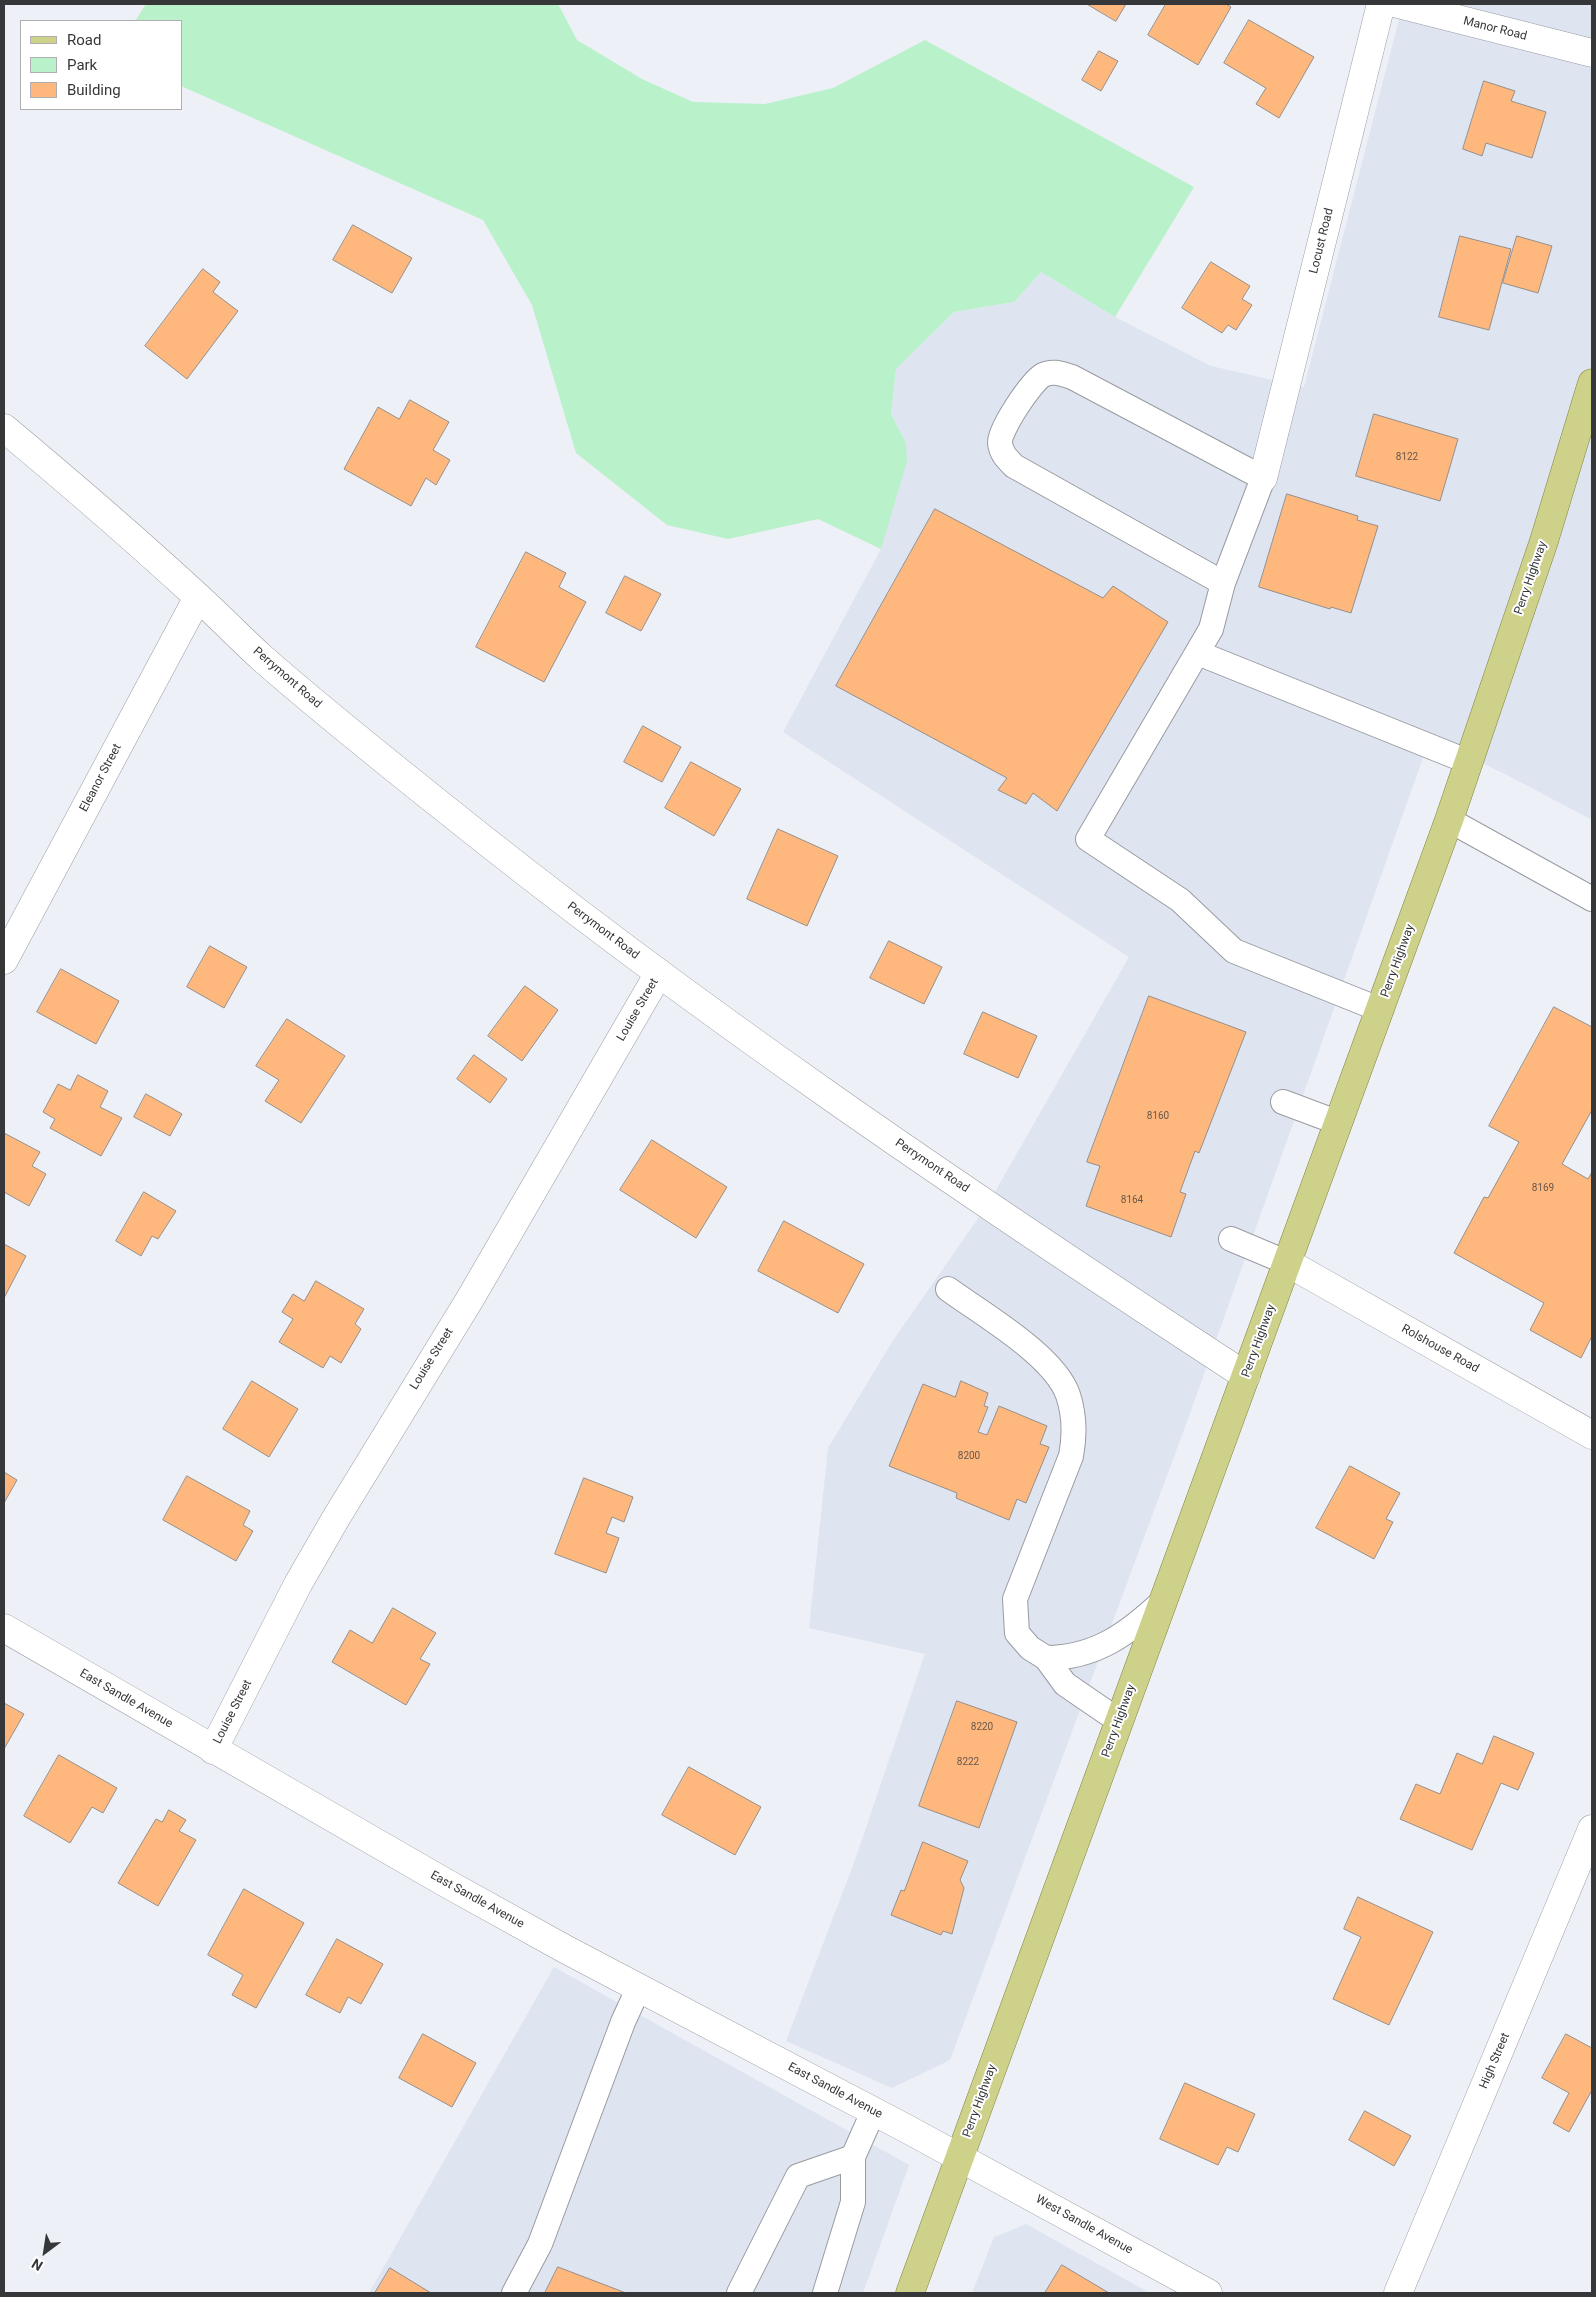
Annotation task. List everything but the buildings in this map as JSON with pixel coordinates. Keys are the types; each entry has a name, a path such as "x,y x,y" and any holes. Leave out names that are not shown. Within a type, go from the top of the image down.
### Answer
{"main road":[{"name":"Perry Highway","path":"910,2293 1449,820 1544,542 1592,383"}],"street":[{"name":"Locust Road","path":"1263,478 1381,4"},
{"name":"Manor Road","path":"1398,4 1592,53"},
{"name":"Perrymont Road","path":"4,428 198,597 262,658 437,803 547,889 791,1069 1100,1281 1246,1376"},
{"name":"Eleanor Street","path":"4,960 198,597"},
{"name":"Louise Street","path":"213,1750 298,1584 331,1526 470,1299 659,973"},
{"name":"Rolshouse Road","path":"1288,1263 1592,1435"},
{"name":"East Sandle Avenue","path":"4,1628 454,1888 960,2157"},
{"name":"High Street","path":"1398,2293 1592,1829"},
{"name":"West Sandle Avenue","path":"960,2157 1208,2293"}],"lane":[{"path":"1222,583 1014,466 1005,457 1000,442 1003,431 1033,382 1044,375 1056,372 1072,378 1263,478 1222,583 1211,629 1088,839 1180,900 1234,951 1381,1010"},
{"path":"1198,653 1469,762"},
{"path":"1449,820 1592,900"},
{"path":"1283,1102 1339,1123"},
{"path":"1230,1240 1288,1263"},
{"path":"948,1289 1033,1350 1057,1375 1070,1400 1075,1435 1071,1456 1015,1599 1017,1633 1030,1648 1046,1658 1065,1684 1119,1722"},
{"path":"1046,1658 1067,1658 1102,1646 1142,1621 1164,1600"},
{"path":"514,2293 540,2244 623,2022 639,1987"},
{"path":"825,2293 853,2202 853,2157 873,2112"},
{"path":"739,2293 798,2176 853,2157"}],"shaded area":[{"path":"1403,4 1592,4 1592,820 1507,775 1430,738 1188,1419 950,2060 892,2088 786,2041 855,1860 925,1654 809,1628 828,1448 892,1342 988,1204 1129,957 783,732 881,549 906,443 891,414 896,369 954,312 1014,302 1041,272 1115,317 1211,366 1304,387"},
{"path":"554,1967 909,2165 863,2293 369,2293"},
{"path":"1026,2224 1150,2293 972,2293 994,2237"}],"green space":[{"path":"146,4 558,4 577,40 642,79 693,102 765,104 833,88 925,40 1194,187 1115,317 1041,272 1014,302 954,312 896,369 891,414 906,443 907,461 881,549 818,519 728,539 667,525 576,453 532,305 483,220 182,86 182,20 136,20"}]}
